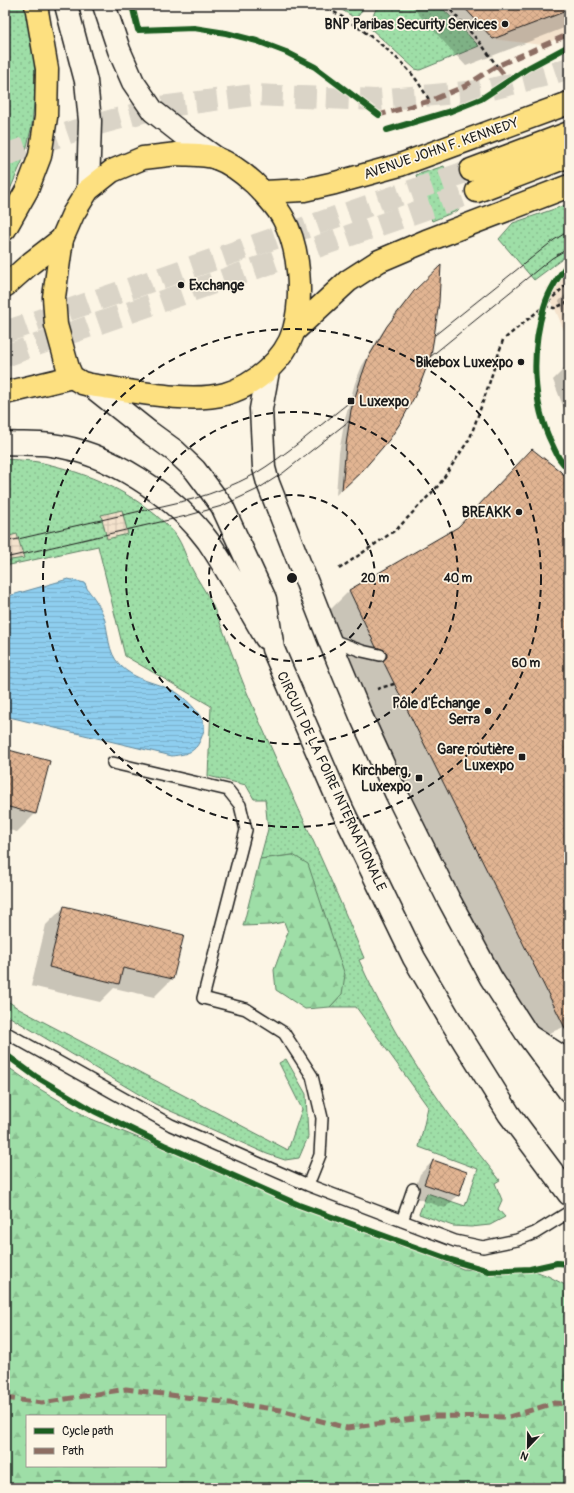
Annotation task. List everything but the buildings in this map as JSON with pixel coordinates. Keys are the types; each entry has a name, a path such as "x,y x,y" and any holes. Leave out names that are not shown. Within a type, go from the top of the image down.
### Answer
{"main road":[{"path":"5,229 27,190 40,156 46,117 47,69 36,5"},
{"path":"66,5 86,82 90,121 88,190"},
{"path":"104,5 119,50 134,82 154,111 181,133 216,158 243,172 264,192 283,218 293,242 299,269 298,299 294,331"},
{"name":"AVENUE JOHN F. KENNEDY","path":"264,192 304,190 400,165 569,103"},
{"path":"471,170 569,133"},
{"path":"81,381 68,368 56,325 55,304 57,274 62,239 73,214 88,190 112,171 143,158 177,154 216,158"},
{"path":"477,191 569,156"},
{"path":"5,393 81,381 163,395 202,398 225,394 246,386 268,371 283,351 294,331 348,281 379,261 426,241 569,186"},
{"path":"5,286 31,263 62,239"},
{"path":"268,371 261,409 264,468 268,483 361,716 397,795 448,898 491,978 527,1034 569,1091"},
{"name":"CIRCUIT DE LA FOIRE INTERNATIONALE","path":"81,381 175,451 195,470 222,506 265,599 272,649 339,802 414,958 509,1114 569,1194"},
{"path":"5,443 51,445 85,453 118,467 146,484 173,504 207,541 272,649"}],"street":[{"path":"527,1034 569,1061"}],"lane":[{"path":"329,639 362,651 380,655"},
{"path":"113,763 228,790 240,805 246,830 203,998 246,1009 284,1033 312,1076 322,1118 320,1155 308,1185"},
{"path":"5,1032 171,1125 308,1185 456,1241 483,1247 517,1240 535,1233 569,1212"},
{"path":"402,1221 413,1189"}],"path":[{"path":"322,5 357,27 385,48 412,74 430,102"},
{"path":"446,5 482,45 497,66"},
{"path":"340,569 397,529 439,485 470,438 503,340 544,306 569,282"},
{"path":"544,306 552,288"},
{"path":"544,306 554,308 569,302"},
{"path":"377,689 394,684"}],"shaded area":[{"name":"BNP Paribas Security Services","path":"462,5 569,5 569,34 542,45 493,39"},
{"path":"569,273 569,342 546,288"},
{"path":"124,506 170,528 5,566 5,522"}],"green space":[{"path":"5,5 28,5 35,52 35,92 32,125 25,155 5,201"},
{"path":"334,5 365,5 359,15 355,18"},
{"path":"378,5 439,5 479,46 420,70 415,69 370,28 369,24"},
{"path":"444,166 459,210 432,221 416,175"},
{"path":"569,204 569,254 534,280 499,239 513,223"},
{"path":"5,459 38,462 56,466 92,478 110,486 142,505 157,516 175,534 193,572 210,599 217,615 246,690 364,958 359,960 373,990 404,1047 440,1102 500,1180 495,1183 502,1200 498,1209 505,1217 490,1225 471,1227 453,1226 419,1214 427,1193 465,1206 478,1169 419,1147 428,1107 356,1007 330,1007 342,994 293,855 260,859 268,829 265,799 254,799 246,785 208,776 211,706 125,656 98,546 5,566 5,561 24,558 17,534 5,537","holes":["122,510 128,534 107,539 101,515"]},
{"path":"293,855 308,864 345,975 342,994 330,1007 305,1009 276,990 274,970 288,932 284,922 269,925 243,926 260,859"},
{"path":"5,999 19,1009 288,1150 302,1109 279,1063 286,1059 306,1094 308,1137 299,1158 285,1160 267,1154 155,1104 5,1014"},
{"path":"5,1065 38,1088 89,1118 463,1269 489,1271 530,1269 569,1287 569,1488 5,1488"}],"water":[{"path":"68,579 85,583 104,617 113,654 120,665 132,675 178,693 200,716 204,725 203,733 200,742 190,752 172,756 5,716 5,597"}],"tunnel":[{"path":"5,155 77,130 161,107 253,95 376,100 488,90 569,68"},
{"path":"5,332 471,170"},
{"path":"5,356 477,191"}],"tram line":[{"path":"435,335 554,240 569,231"},
{"path":"430,357 552,258 569,248"},
{"path":"5,542 193,499 239,482 266,467 291,449 351,401"},
{"path":"5,558 186,516 222,506 256,490 283,473 349,421"}],"marked path":[{"path":"377,114 379,115 430,101 465,86 497,66 569,34"},
{"path":"497,66 508,80"},
{"path":"5,1398 42,1403 126,1389 281,1410 347,1428 436,1416 509,1417 554,1403 569,1404"}],"cycle path":[{"path":"132,5 138,30 194,28 226,33 257,41 286,52 315,67 379,115"},
{"path":"387,130 451,111 481,99 528,68 569,46"},
{"path":"569,262 555,283 546,301 537,341 536,359 537,394 540,412 545,428 559,458 569,469"},
{"path":"5,1054 35,1076 94,1111 164,1145 299,1205 451,1260 489,1271 530,1269 557,1263 569,1264"}],"place":[{"name":"BNP Paribas Security Services","path":"505,24"},
{"name":"Exchange","path":"181,285"},
{"name":"Bikebox Luxexpo","path":"521,362"},
{"name":"Luxexpo","path":"351,401"},
{"name":"BREAKK","path":"519,512"},
{"name":"Pôle d'Échange Serra","path":"488,711"},
{"name":"Gare routière Luxexpo","path":"522,757"},
{"name":"Kirchberg, Luxexpo","path":"419,778"}]}
